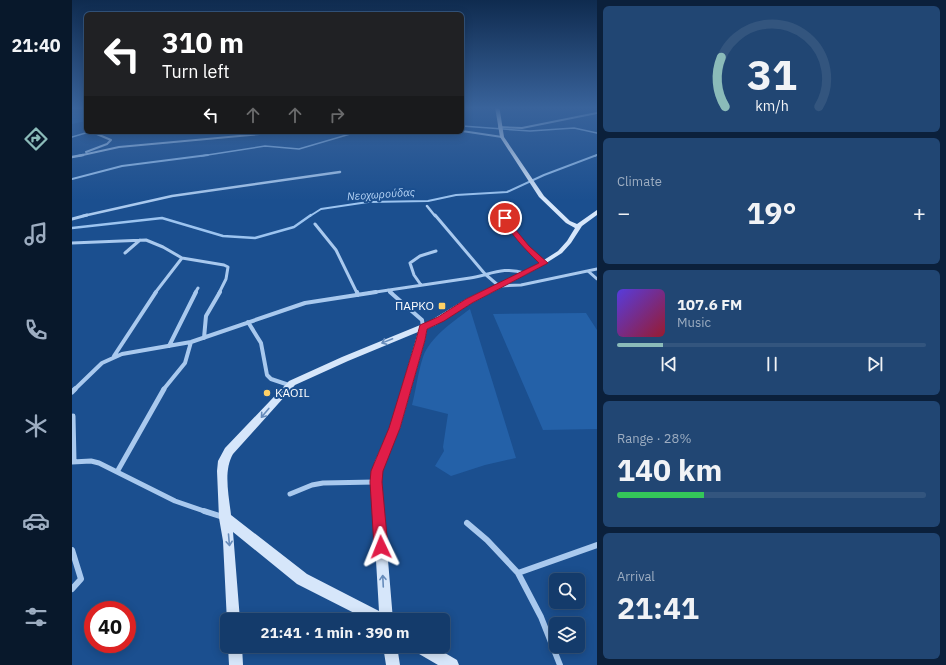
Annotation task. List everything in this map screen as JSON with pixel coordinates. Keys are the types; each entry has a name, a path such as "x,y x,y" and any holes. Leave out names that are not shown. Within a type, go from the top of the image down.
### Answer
{"street":[{"path":"72,157 111,142 110,138"},
{"path":"72,157 119,147 216,138"},
{"path":"503,138 542,197 568,222 578,227"},
{"path":"72,219 179,194 240,184 340,172"},
{"path":"427,206 485,274 499,286 521,285 597,269"},
{"path":"233,613 229,542 225,518 222,471 224,457 289,385 339,361 437,321 458,307 544,263 560,252 566,246 578,227 597,212"},
{"path":"505,218 512,230 544,263"},
{"path":"315,224 338,254 358,295"},
{"path":"125,253 140,240"},
{"path":"72,243 146,240 156,243 182,258 224,265 228,268 229,272 206,316 204,338"},
{"path":"421,285 414,275 410,263 420,256 436,251"},
{"path":"114,356 148,302 182,258"},
{"path":"72,392 96,368 114,356 192,342 305,303 474,277 485,274 516,270 524,273"},
{"path":"588,270 597,279"},
{"path":"169,346 198,288"},
{"path":"385,613 376,482 380,461 395,428 421,340 423,327 422,320 388,290"},
{"path":"248,322 261,343 267,375 271,379 289,385"},
{"path":"117,472 161,392 185,363 192,342"},
{"path":"73,416 73,461 95,462 175,501 225,518 302,579 368,613"},
{"path":"290,494 312,485 323,483 376,482"},
{"path":"467,523 487,540 518,573 541,618 560,665"},
{"path":"518,573 597,545"},
{"path":"72,550 81,579 72,589"},
{"path":"235,653 236,665"},
{"path":"391,653 393,665"},
{"path":"431,653 449,664"}],"shaded area":[{"path":"470,309 516,458 485,465 451,476 435,466 444,451 443,447 448,414 412,405 421,363 426,350 443,330"},
{"path":"586,313 597,330 597,429 543,430 493,314"}],"waterway":[{"name":"Νεοχωρούδας","path":"205,155 265,146 299,149 336,138"},
{"name":"Νεοχωρούδας","path":"72,179 122,166 205,155"},
{"name":"Νεοχωρούδας","path":"310,216 321,209 368,202 428,201 456,195 507,192 544,175 597,155 595,156"},
{"name":"Νεοχωρούδας","path":"72,228 162,218 223,236 255,238 294,227 311,215"}],"place":[{"name":"ΠΑΡΚΟ","path":"442,306"},
{"name":"KAOIL","path":"267,393"}],"route":[{"path":"381,547 376,476 380,461 395,428 421,340 423,327 441,319 469,301 544,263 512,230 505,218"}]}
